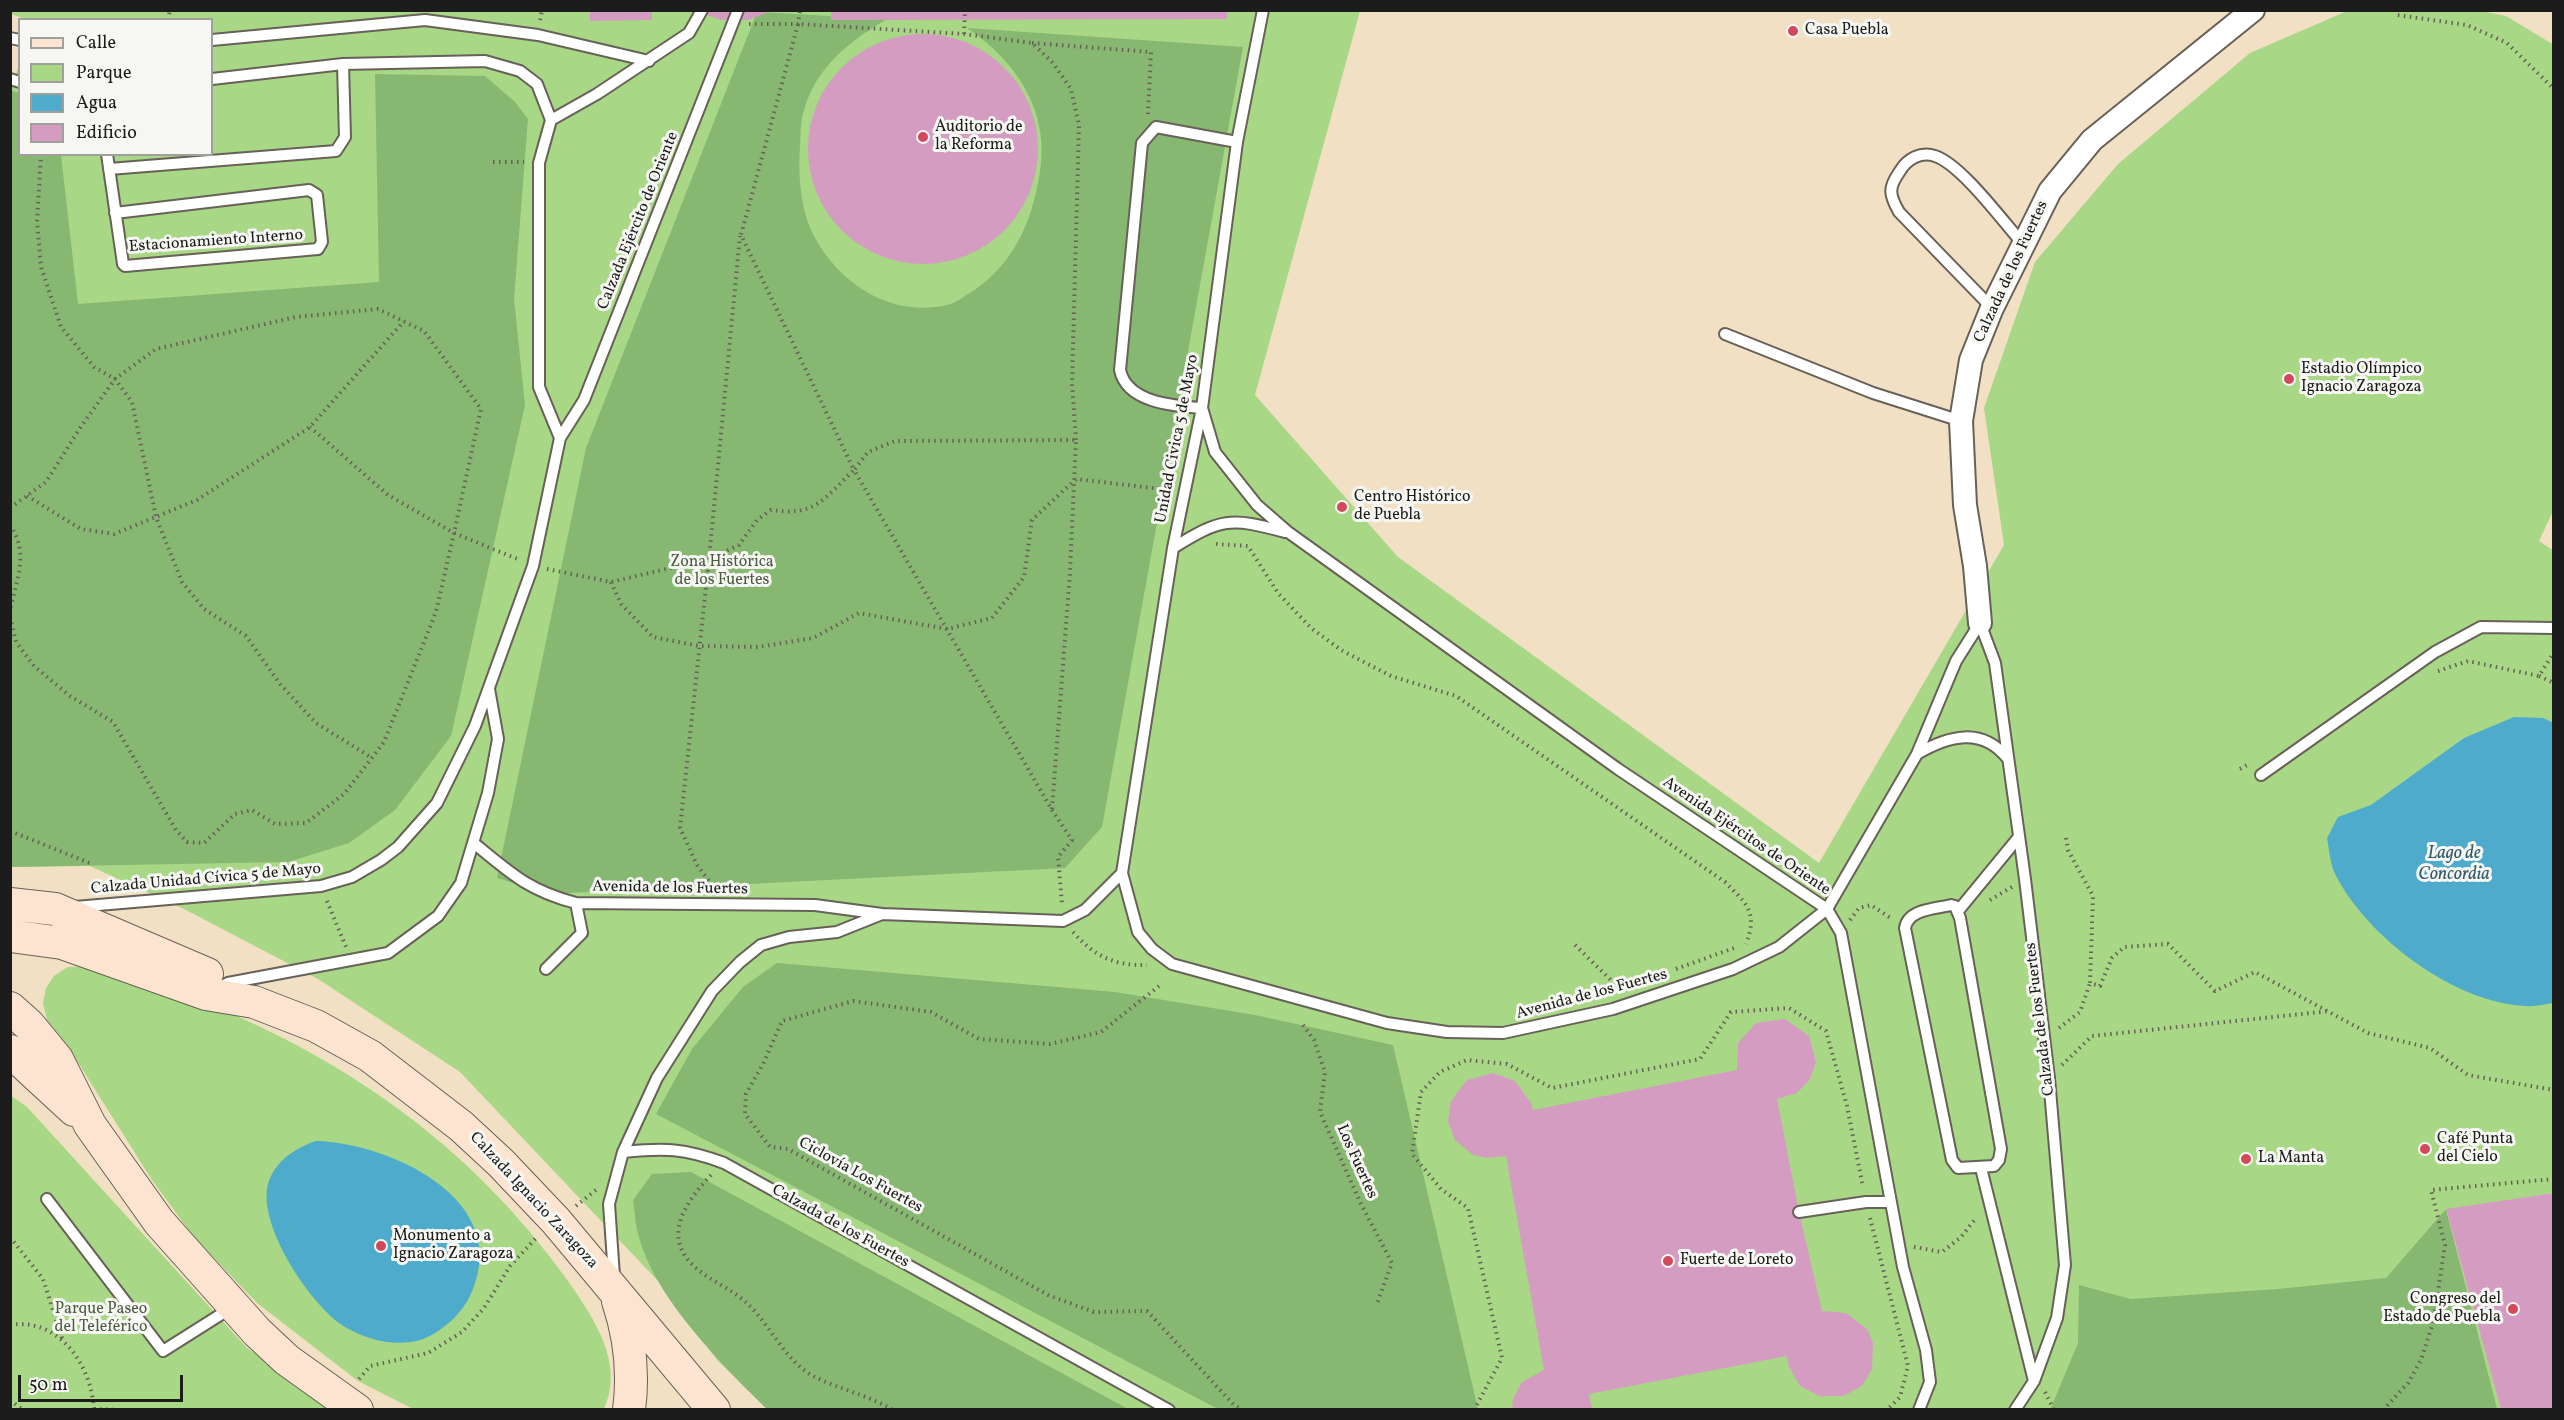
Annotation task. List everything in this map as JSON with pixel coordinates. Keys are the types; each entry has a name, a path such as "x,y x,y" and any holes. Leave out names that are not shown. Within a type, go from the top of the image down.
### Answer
{"main road":[{"name":"Calzada Ignacio Zaragoza","path":"10,904 55,909 217,988"},
{"name":"Calzada Ignacio Zaragoza","path":"10,936 62,943 217,988 316,1026 369,1056 461,1126 556,1221 714,1410"},
{"path":"10,1008 29,1025 57,1059 90,1125 159,1222 234,1306 287,1360 352,1407"},
{"path":"10,1051 90,1125"},
{"path":"614,1289 628,1329 631,1366 629,1410"}],"street":[{"name":"Calzada de los Fuertes","path":"1980,623 1976,566 1965,505 1961,421 1971,360 1992,308 2050,191 2092,140 2253,10"}],"lane":[{"path":"551,120 649,61 688,33 702,10"},
{"name":"Calzada Ejército de Oriente","path":"560,438 584,400 738,10"},
{"name":"Unidad Civica 5 de Mayo","path":"1172,964 1152,950 1138,932 1122,873 1173,548 1202,408 1238,142 1263,10"},
{"path":"213,40 425,20 538,35 649,61"},
{"path":"213,79 343,64 485,62 520,71 537,84 551,120 539,163 539,387 560,438"},
{"path":"109,169 336,151 345,137 343,64"},
{"path":"1202,408 1166,406 1128,388 1122,381 1120,370 1142,143 1147,134 1156,127 1238,142"},
{"path":"107,156 115,213"},
{"path":"1992,308 1899,212 1890,196 1890,185 1904,165 1916,156 1935,156 1956,169 2024,245"},
{"name":"Estacionamiento Interno","path":"309,190 317,195 322,242 318,249 127,267 123,264 115,213 309,190"},
{"path":"1725,334 1873,393 1961,421"},
{"name":"Avenida Ejércitos de Oriente","path":"1202,408 1215,452 1257,505 1288,532 1618,769 1827,909 1841,933 1889,1202 1899,1238 1903,1267 1926,1350 1930,1382 1920,1410"},
{"name":"Calzada Unidad Cívica 5 de Mayo","path":"55,909 321,886 352,877 381,860 421,824 445,787 475,726 533,566 560,438"},
{"name":"Avenida Ejércitos de Oriente","path":"1173,548 1208,526 1225,522 1246,521 1288,532"},
{"path":"1917,754 1956,661 1980,623"},
{"name":"Calzada de los Fuertes","path":"1980,623 1995,663 2009,759 2049,1078 2065,1265 2057,1318 2034,1381 2015,1410"},
{"path":"2261,775 2435,652 2481,627 2553,628"},
{"path":"217,988 388,953 438,916 461,883 475,844 488,794 498,739 489,688"},
{"path":"1917,754 1948,739 1969,737 1997,748 2009,759"},
{"name":"Avenida de los Fuertes","path":"1172,964 1387,1023 1447,1032 1503,1033 1613,1009 1733,969 1779,946 1827,909 1917,754"},
{"path":"1958,911 2018,838"},
{"name":"Avenida de los Fuertes","path":"475,844 521,882 548,895 576,903 815,905 882,914 1063,921"},
{"path":"1063,921 1085,910 1122,873"},
{"path":"546,969 582,933 576,903"},
{"path":"1951,905 1958,911 2001,1149 1999,1160 1994,1166 1981,1168 1958,1168 1952,1160 1905,928 1906,920 1911,915 1951,905"},
{"name":"Avenida de los Fuertes","path":"623,1152 657,1078 712,991 740,962 761,945 774,939 837,932 882,914"},
{"name":"Calzada de los Fuertes","path":"623,1152 661,1148 691,1150 724,1163 1168,1410"},
{"path":"614,1289 609,1204 623,1152"},
{"path":"1981,1168 2034,1381"},
{"path":"47,1200 163,1351 234,1306"},
{"path":"1799,1212 1861,1203 1889,1202"}],"path":[{"path":"728,905 697,865 680,828 741,235 801,10"},
{"path":"964,34 965,10"},
{"path":"2397,10 2397,15 2467,25 2507,43 2553,89"},
{"path":"733,24 798,24 964,34 1032,43 1151,52 1147,134"},
{"path":"1032,43 1053,63 1071,89 1079,124 1072,383 1076,479 1052,810"},
{"path":"41,156 37,222 41,267 54,307 61,327 94,367 115,379 132,402 156,517 182,582 204,609 246,636 280,684 316,723 372,758"},
{"path":"493,162 539,163"},
{"path":"741,235 854,470 1052,810 1072,840 1058,857 1063,921 1088,949 1124,966 1172,964"},
{"path":"10,508 46,482 80,428 115,379 156,349 296,317 378,309 404,321 424,331 482,409 436,612 384,742 344,794 306,823 275,825 252,810 235,814 204,843 187,842 176,830 112,722 70,696 34,666 16,642 10,617"},
{"path":"27,496 81,529 114,534 197,501 310,427 404,321"},
{"path":"310,427 388,495 454,533 533,566 611,582 709,559 739,545 757,520 771,510 793,513 813,508 854,470 868,452 895,441 1076,440"},
{"path":"611,582 621,604 653,637 700,646 758,647 813,638 859,613 946,629 992,618 1024,578 1032,520 1076,479 1185,491"},
{"path":"10,525 16,533 23,561 10,611"},
{"path":"1173,548 1220,543 1248,546 1278,593 1311,628 1341,650 1391,676 1456,696 1725,882 1748,905 1752,927 1746,944"},
{"path":"2539,676 2553,683"},
{"path":"10,831 92,864"},
{"path":"2043,1040 2080,1012 2090,983 2093,896 2068,850 2066,837"},
{"path":"321,886 352,961"},
{"path":"1859,908 1871,905 1905,928"},
{"path":"2090,983 2100,986 2112,958 2124,947 2168,944 2216,991 2255,972 2368,1033 2430,1048 2468,1075 2553,1090"},
{"path":"1575,945 1617,986"},
{"name":"Ciclovía Los Fuertes","path":"1159,986 1101,1032 1050,1044 980,1039 931,1012 853,1001 782,1021 746,1095 746,1114 770,1147 788,1149 1048,1295 1094,1312 1147,1311 1234,1405 1243,1410"},
{"path":"1474,1410 1502,1358 1468,1208 1441,1189 1412,1154 1421,1092 1440,1072 1467,1059 1507,1064 1552,1088 1700,1059 1731,1012 1789,1008 1826,1031 1847,1106 1861,1203 1908,1366 1900,1397 1887,1410"},
{"path":"2049,1078 2092,1036 2331,1011"},
{"name":"Los Fuertes","path":"1303,1025 1314,1040 1325,1072 1320,1112 1361,1204 1392,1263 1376,1306"},
{"path":"724,1163 692,1196 679,1217 681,1246 695,1267 748,1304 795,1362 812,1375 893,1410"},
{"path":"2384,1409 2408,1383 2421,1360 2433,1323 2445,1245 2431,1190 2553,1179"},
{"path":"352,1407 358,1381 370,1366 428,1353 462,1332 484,1308 510,1266 556,1221 598,1189 609,1204"},
{"path":"1899,1238 1915,1247 1942,1252 1961,1237 1988,1203"},
{"path":"10,1237 43,1279 63,1341"},
{"path":"10,1325 41,1329 63,1341 81,1360 92,1383 94,1409 120,1410"},
{"path":"10,1400 23,1410"}],"green space":[{"name":"Zona Histórica de los Fuertes","path":"2476,10 2506,16 2554,45 2554,509 2539,541 2554,551 2554,1193 2446,1210 2501,1409 767,1409 717,1360 658,1281 460,1072 318,979 184,909 90,866 11,867 11,91 18,67 18,156 213,156 213,18 22,18 11,14 10,11 1360,11 1255,395 1398,557 1819,863 2004,545 1984,408 2035,262 2118,164 2250,53 2347,11"},
{"path":"757,12 887,19 848,46 826,68 817,81 802,119 800,177 807,220 822,249 835,266 868,293 887,302 908,307 929,308 956,302 985,282 998,269 1009,256 1026,225 1040,172 1042,150 1040,128 1026,90 1000,56 967,28 1243,47 1102,827 1065,868 550,894 497,878 586,448"},
{"path":"375,74 485,76 515,102 528,119 514,299 525,405 451,736 395,810 349,843 288,862 11,867 12,91 18,93 18,156 61,156 78,304 379,282"},
{"path":"777,963 1115,992 1255,1015 1393,1045 1478,1409 1218,1409 656,1114 692,1049 743,987"},
{"path":"86,966 174,990 243,1019 298,1046 350,1076 399,1109 445,1146 489,1187 530,1232 588,1310 604,1342 609,1358 610,1392 604,1409 413,1409 358,1381 257,1303 193,1236 152,1180 72,1053 47,1020 43,1003 46,988 54,976 68,967"},
{"name":"Parque Paseo del Teleférico","path":"10,1095 27,1107 247,1348 338,1409 11,1409"},
{"path":"691,1172 1128,1409 767,1409 692,1330 660,1284 647,1260 639,1237 633,1200 652,1174"},
{"path":"2446,1209 2497,1409 2050,1410 2078,1343 2079,1285 2131,1299 2278,1289 2386,1278"}],"water":[{"name":"Lago de Concordia","path":"2514,717 2543,718 2554,723 2553,1003 2533,1006 2498,1002 2470,993 2442,980 2391,943 2368,921 2349,898 2335,874 2327,838 2338,817 2371,805 2464,738"},
{"name":"Monumento a Ignacio Zaragoza","path":"316,1141 345,1144 377,1152 408,1165 436,1182 459,1203 474,1228 480,1257 473,1289 465,1305 439,1330 423,1339 403,1343 372,1339 354,1332 332,1317 291,1266 272,1225 267,1206 267,1189 273,1172 285,1158"}],"building":[{"path":"590,10 652,10 652,20 590,21"},
{"path":"693,10 772,11 748,20 721,20"},
{"path":"831,10 1227,10 1227,19 831,20"},
{"name":"Auditorio de la Reforma","path":"923,34 967,43 996,60 1012,76 1033,116 1038,149 1029,193 1012,222 996,238 956,259 923,264 879,255 850,238 834,222 813,182 808,149 817,105 834,76 850,60 890,39"},
{"name":"Fuerte de Loreto","path":"1785,1019 1809,1036 1816,1062 1810,1079 1797,1093 1777,1099 1799,1212 1822,1311 1846,1313 1867,1329 1873,1343 1872,1369 1862,1386 1843,1396 1819,1396 1800,1386 1789,1367 1787,1356 1589,1394 1592,1410 1512,1410 1513,1399 1522,1382 1544,1370 1506,1156 1487,1158 1473,1155 1455,1140 1448,1121 1451,1101 1467,1080 1493,1073 1515,1081 1531,1103 1533,1110 1737,1070 1738,1043 1756,1023"},
{"name":"Congreso del Estado de Puebla","path":"2554,1193 2554,1410 2501,1410 2446,1209"}],"place":[{"name":"Casa Puebla","path":"1793,31"},
{"name":"Auditorio de la Reforma","path":"923,137"},
{"name":"Estadio Olímpico Ignacio Zaragoza","path":"2289,379"},
{"name":"Centro Histórico de Puebla","path":"1342,507"},
{"name":"Café Punta del Cielo","path":"2425,1149"},
{"name":"La Manta","path":"2246,1159"},
{"name":"Monumento a Ignacio Zaragoza","path":"381,1246"},
{"name":"Fuerte de Loreto","path":"1668,1261"},
{"name":"Congreso del Estado de Puebla","path":"2513,1309"}]}
